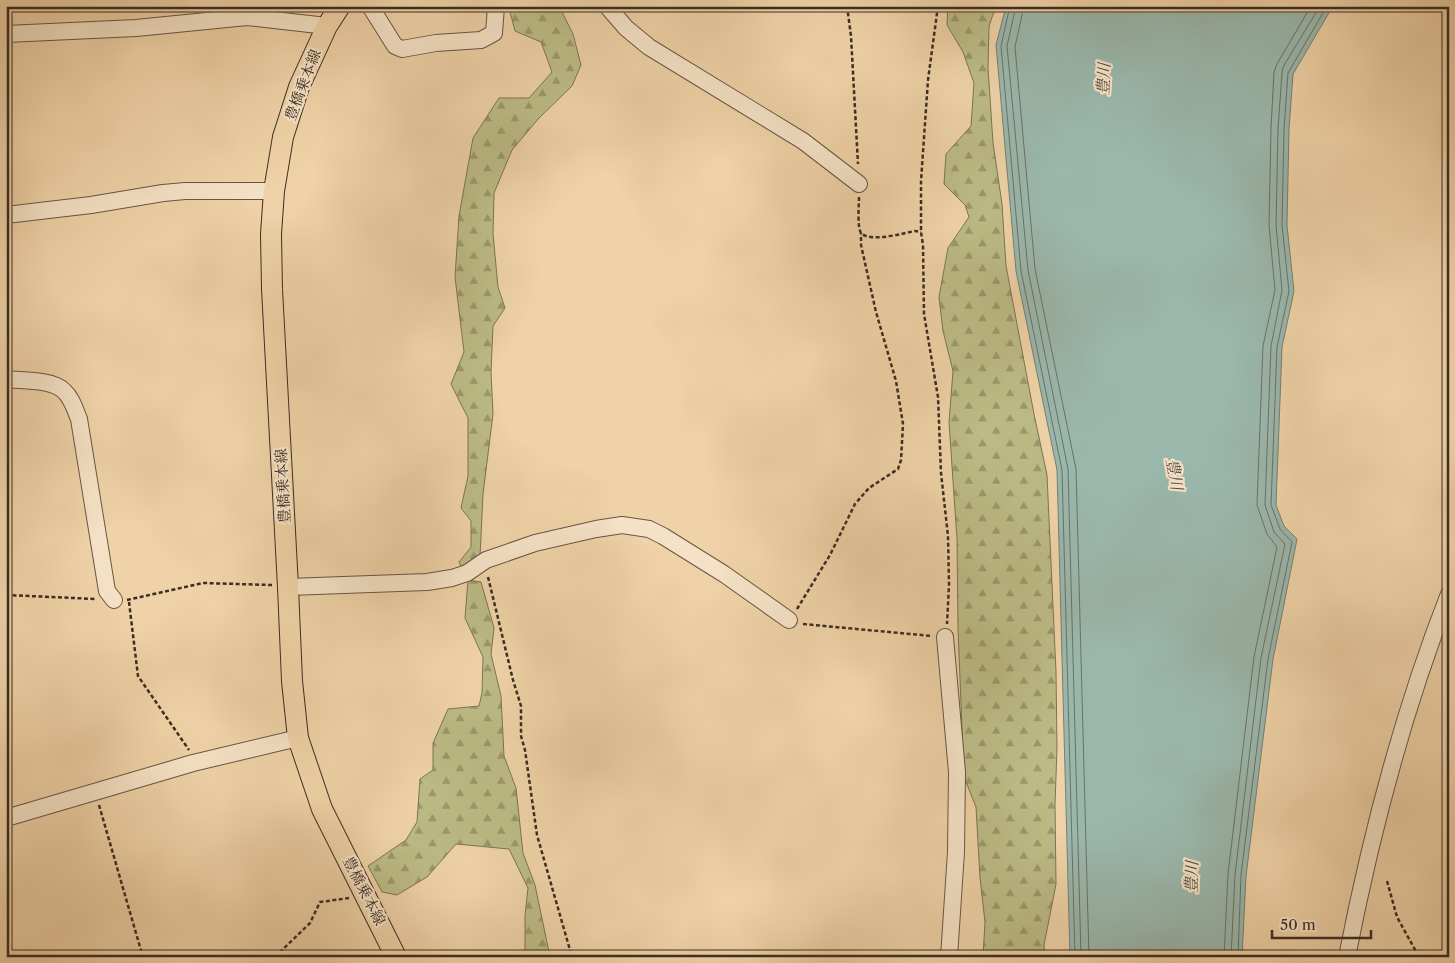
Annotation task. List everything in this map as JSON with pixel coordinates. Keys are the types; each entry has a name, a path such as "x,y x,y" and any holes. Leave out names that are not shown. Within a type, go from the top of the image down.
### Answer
{"main road":[{"name":"豊橋乗本線","path":"340,6 327,26 299,88 283,137 274,191 271,234 272,289 292,681 298,738 322,809 396,957"}],"street":[{"path":"370,6 395,46 402,49 481,40 494,33 496,6"},
{"path":"607,6 626,28 649,47 803,141 859,184"},
{"path":"6,34 136,28 247,17 327,26"},
{"path":"6,215 178,192 274,191"},
{"path":"6,379 50,383 64,390 73,403 79,419 107,591 121,600"},
{"path":"288,586 427,582 452,578 467,573 486,560 535,543 622,525 649,530 724,574 789,620"},
{"path":"1347,957 1368,858 1395,754 1430,642 1449,594"},
{"path":"945,637 957,772 956,852 949,957"},
{"path":"6,818 193,763 298,738"}],"path":[{"path":"847,6 851,36 859,184 859,226 868,237 915,231 921,232"},
{"path":"862,232 861,245 876,312 896,381 903,424 901,460 898,469 869,488 855,504 805,599 789,620 797,623 945,637 948,620 948,536 941,473 938,397 924,314 924,245 921,232 921,181 927,89 938,6"},
{"path":"486,560 499,629 512,680 521,706 521,736 525,750 538,835 572,957"},
{"path":"6,596 121,600 203,583 288,586"},
{"path":"121,600 138,676 191,752 193,763"},
{"path":"95,792 142,954 139,957"},
{"path":"1387,881 1397,917 1420,957"},
{"path":"275,957 310,924 320,902 366,895"}],"green space":[{"path":"519,6 559,6 573,34 581,65 572,86 539,118 512,150 494,193 493,234 498,287 505,308 493,326 491,372 493,414 483,494 480,557 462,568 459,562 471,547 471,521 461,508 468,476 468,418 451,384 464,352 455,277 459,216 473,138 499,98 529,98 552,72 541,42 515,31 510,12"},
{"path":"948,6 996,6 989,26 988,68 993,143 1002,204 1006,266 1047,475 1056,672 1057,748 1055,805 1056,884 1044,945 1045,957 983,957 985,922 980,878 976,807 964,777 958,629 957,539 949,422 953,371 943,331 939,297 948,248 969,217 965,205 944,184 946,154 971,126 974,83 963,52 947,25"},
{"path":"468,580 481,582 494,628 491,654 501,696 504,756 516,788 523,853 535,885 550,957 525,957 525,916 528,888 509,849 456,844 427,877 397,895 382,892 368,866 406,840 417,822 420,779 433,770 433,743 448,709 479,706 482,693 483,657 465,618"}],"water":[{"name":"豊川","path":"1006,6 1333,6 1293,74 1289,129 1287,225 1294,291 1282,347 1276,505 1284,526 1297,539 1273,659 1246,876 1242,957 1070,957 1057,470 1016,271 996,45"}]}
